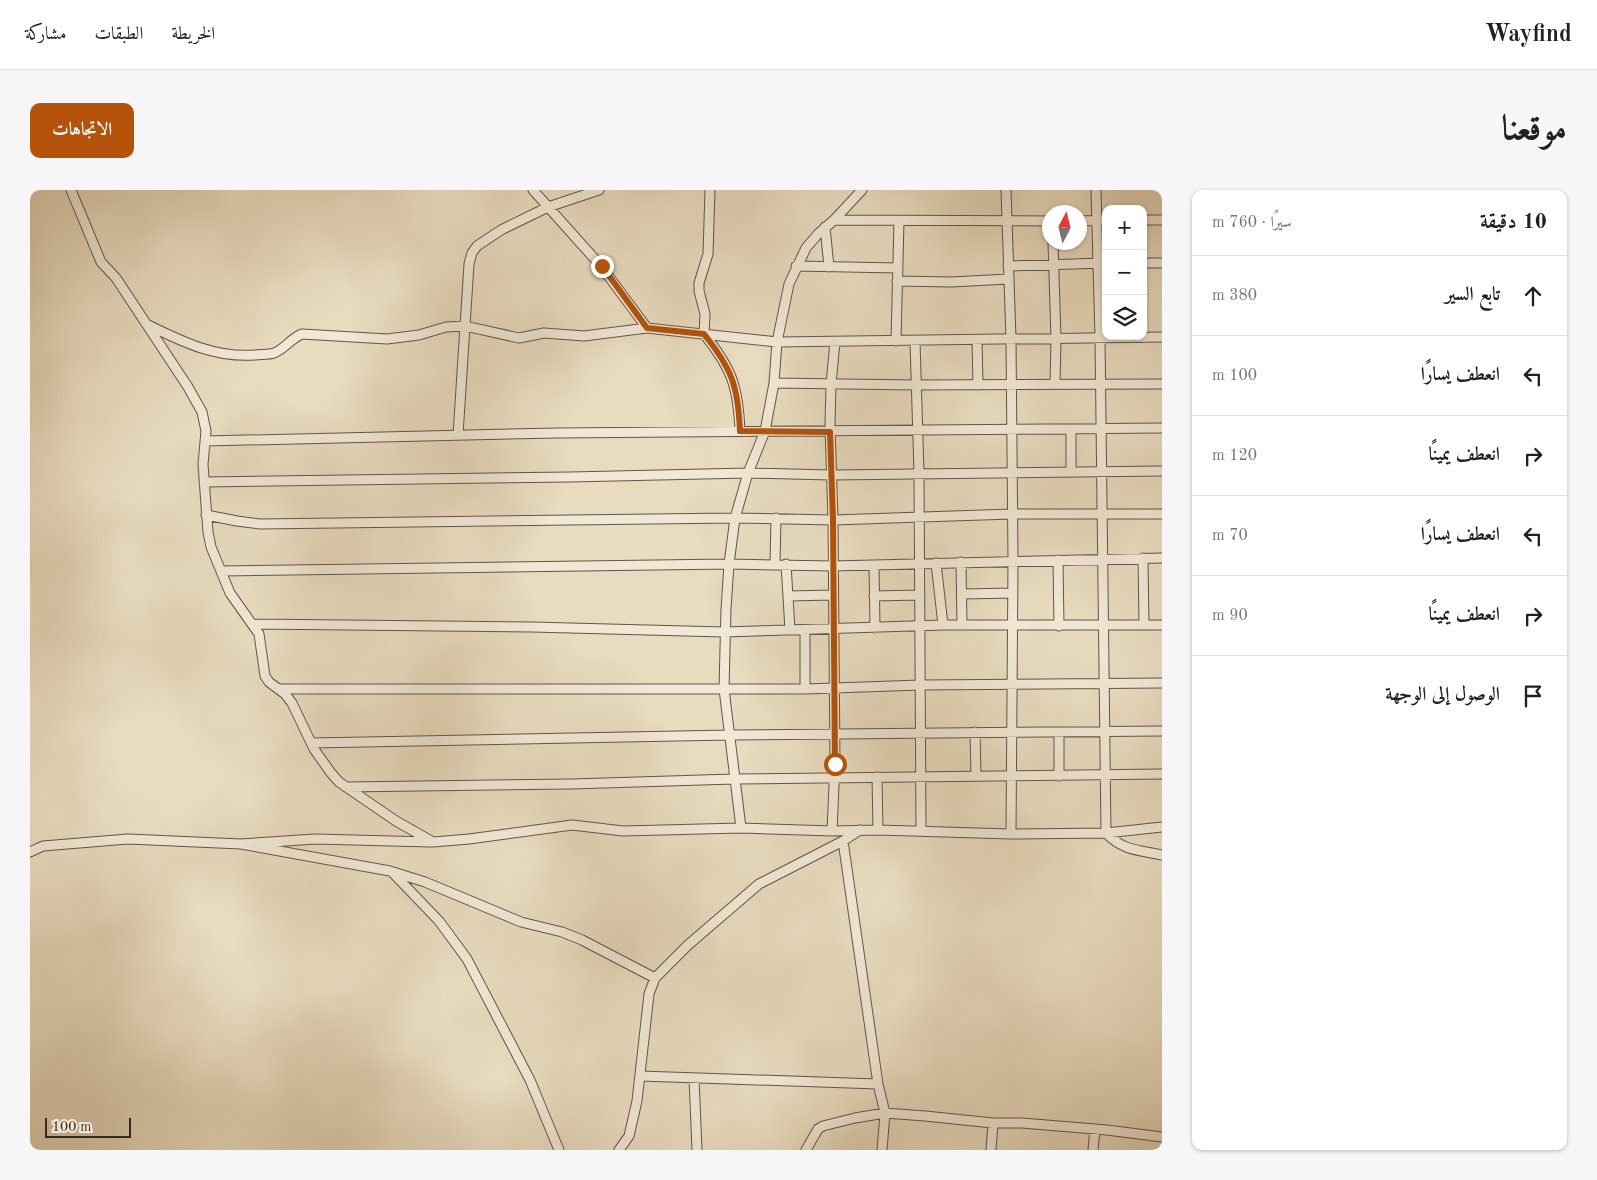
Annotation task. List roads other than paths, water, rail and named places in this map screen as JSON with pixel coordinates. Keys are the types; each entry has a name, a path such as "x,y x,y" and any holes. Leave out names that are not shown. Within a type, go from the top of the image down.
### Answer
{"street":[{"path":"71,190 102,262 116,278 188,387 202,412 206,431 203,464 206,515 211,546 230,593 259,634 265,676 269,682 280,689 292,702 311,743 331,773 346,787 396,821 433,842"},
{"path":"533,190 602,266 647,328"},
{"path":"458,435 469,264 472,253 477,246 502,230 548,207 599,190"},
{"path":"710,190 708,254 699,283 699,291 706,314 704,334 719,352 736,388 740,431"},
{"path":"741,828 724,689 724,632 729,564 735,518 748,473 765,431 774,383 777,342 789,284 806,248 862,190"},
{"path":"1006,190 1011,339 1013,560 1010,834"},
{"path":"1096,190 1101,220 1102,263 1100,338 1106,833 1114,842 1126,848 1162,855"},
{"path":"834,220 1042,221"},
{"path":"896,341 899,220"},
{"path":"1087,221 1101,220"},
{"path":"1147,220 1162,220"},
{"path":"826,227 829,267"},
{"path":"1053,250 1056,339 1055,384"},
{"path":"1008,266 1102,263"},
{"path":"1147,263 1162,263"},
{"path":"796,266 898,268"},
{"path":"897,280 951,282 1009,279"},
{"path":"146,324 187,344 237,356 275,353 296,336 302,334 387,339 465,326 519,338 544,333 584,336 647,328 777,342 1162,337"},
{"path":"977,340 978,385"},
{"path":"915,341 919,473 921,831"},
{"path":"832,832 835,735 833,520 830,432 831,384 835,342"},
{"path":"774,383 916,385 1162,384"},
{"path":"1071,428 1071,471"},
{"path":"205,441 740,431 830,432 1162,428"},
{"path":"204,482 570,478 748,473 831,475 1162,471"},
{"path":"206,515 260,524 735,518 833,520 1012,514 1162,514"},
{"path":"775,564 776,518"},
{"path":"1143,558 1144,625"},
{"path":"221,571 729,564 832,566 1013,560 1162,558"},
{"path":"1058,560 1059,626"},
{"path":"961,562 962,625"},
{"path":"936,563 943,625"},
{"path":"786,564 790,630"},
{"path":"874,565 875,628"},
{"path":"962,594 1013,593"},
{"path":"788,596 833,595"},
{"path":"874,596 920,595"},
{"path":"253,624 532,627 724,632 943,625 1162,625"},
{"path":"804,630 805,689"},
{"path":"280,689 805,689 921,685 1162,683"},
{"path":"311,743 730,735 1162,731"},
{"path":"975,732 976,776"},
{"path":"1058,732 1058,776"},
{"path":"346,787 921,776 1162,774"},
{"path":"877,777 878,830"},
{"path":"30,852 43,846 128,839 241,844 315,839 433,842 478,838 562,825 623,832 741,828 832,832 878,830 1010,834 1106,833 1162,827"},
{"path":"619,1150 629,1136 637,1100 649,994 655,978 688,945 759,884 843,841 860,830"},
{"path":"843,841 878,1084 885,1113 882,1150"},
{"path":"241,844 390,871 425,882 522,922 562,932 582,940 655,978"},
{"path":"390,871 439,921 467,959 530,1080 559,1150"},
{"path":"640,1076 878,1084"},
{"path":"694,1078 697,1150"},
{"path":"806,1150 818,1129 823,1126 885,1113 993,1123 1022,1122 1162,1137"},
{"path":"991,1150 993,1123"},
{"path":"1093,1150 1095,1129"}]}
